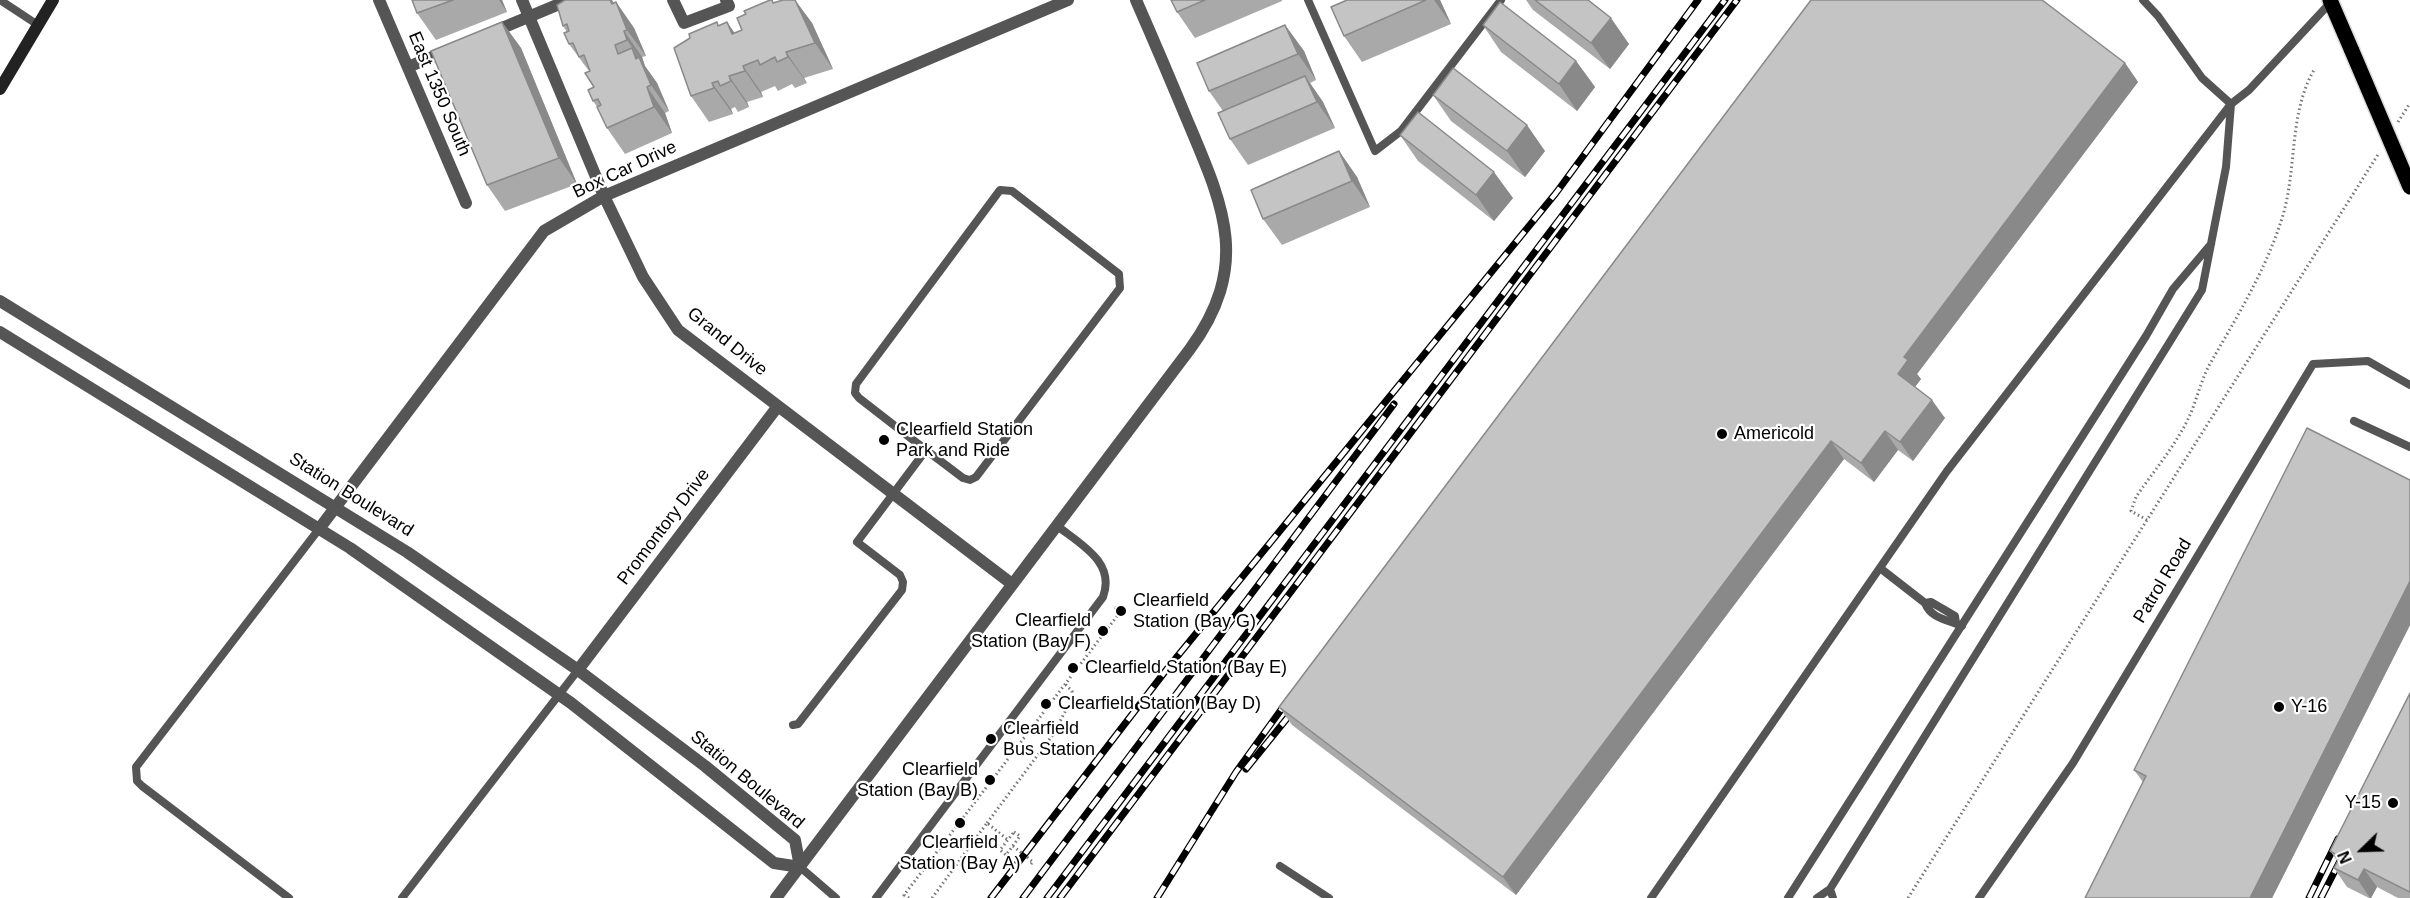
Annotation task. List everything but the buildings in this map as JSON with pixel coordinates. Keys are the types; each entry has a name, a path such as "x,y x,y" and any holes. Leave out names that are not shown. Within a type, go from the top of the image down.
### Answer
{"main road":[{"path":"2,83 52,0"},
{"path":"2331,1 2410,187"}],"street":[{"name":"East 1350 South","path":"379,0 466,203"},
{"name":"Grand Drive","path":"522,0 604,196 643,277 678,330 1012,584"},
{"path":"408,68 569,0"},
{"path":"672,0 684,22 729,6 726,0"},
{"name":"Box Car Drive","path":"319,529 544,231 604,196 1068,0"},
{"path":"776,898 1200,335 1217,301 1226,261 1226,230 1215,186 1136,0"},
{"name":"Station Boulevard","path":"0,301 416,558 578,670 705,766 795,840 800,867"},
{"path":"0,332 319,529 559,695 774,863 800,867"},
{"name":"Promontory Drive","path":"578,670 778,406"}],"lane":[{"path":"0,0 38,25"},
{"path":"1308,0 1375,151 1401,131 1502,0"},
{"path":"2143,0 2158,16 2202,78 2231,104"},
{"path":"1651,898 1962,453 2231,104 2249,90 2331,1"},
{"path":"1817,898 1830,889 2202,290 2226,167 2231,104"},
{"path":"1000,190 1012,191 1119,274 1120,288 976,477 970,480 963,478 926,450 859,398 855,393 856,384 1000,190"},
{"path":"1788,898 1959,625 2146,336 2173,289 2211,243"},
{"name":"Patrol Road","path":"1978,898 2073,763 2313,364 2368,361 2410,385"},
{"path":"2354,421 2410,447"},
{"path":"793,725 798,724 902,590 903,582 900,575 857,542 926,450"},
{"path":"876,898 1101,600 1107,585 1104,567 1056,525"},
{"path":"289,898 141,786 135,774 136,767 319,529"},
{"path":"1880,568 1925,603 1931,602 1955,616 1959,625"},
{"path":"402,898 578,670"},
{"path":"1280,866 1329,898"},
{"path":"800,867 836,898"},
{"path":"1830,889 1833,898"}],"path":[{"path":"2147,519 2132,511 2136,497 2188,420 2209,365 2246,305 2283,216 2294,160 2297,118 2304,88 2314,70"},
{"path":"2397,123 2410,103"},
{"path":"1908,898 2379,152"},
{"path":"907,898 904,895 945,840 963,821 1121,611 1101,600"},
{"path":"932,898 1052,736 1073,697 1072,691 1065,684"},
{"path":"987,824 1008,840"},
{"path":"1014,832 1020,836 1013,846 1006,855 1000,850 1014,832"},
{"path":"1013,846 1033,862 1029,866"}],"railway":[{"path":"991,898 1167,669 1556,193 1698,0"},
{"path":"1047,898 1725,0"},
{"path":"1060,898 1737,0"},
{"path":"1023,898 1394,404"},
{"path":"1157,898 1236,772 1291,696"},
{"path":"1246,769 1297,706"},
{"path":"2309,898 2338,839"},
{"path":"2321,898 2343,855"}],"place":[{"name":"Americold","path":"1722,434"},
{"name":"Clearfield Station Park and Ride","path":"884,440"},
{"name":"Clearfield Station (Bay G)","path":"1121,611"},
{"name":"Clearfield Station (Bay F)","path":"1103,631"},
{"name":"Clearfield Station (Bay E)","path":"1073,668"},
{"name":"Clearfield Station (Bay D)","path":"1046,704"},
{"name":"Y-16","path":"2279,707"},
{"name":"Clearfield Bus Station","path":"991,739"},
{"name":"Clearfield Station (Bay B)","path":"990,780"},
{"name":"Y-15","path":"2393,803"},
{"name":"Clearfield Station (Bay A)","path":"960,823"}]}
